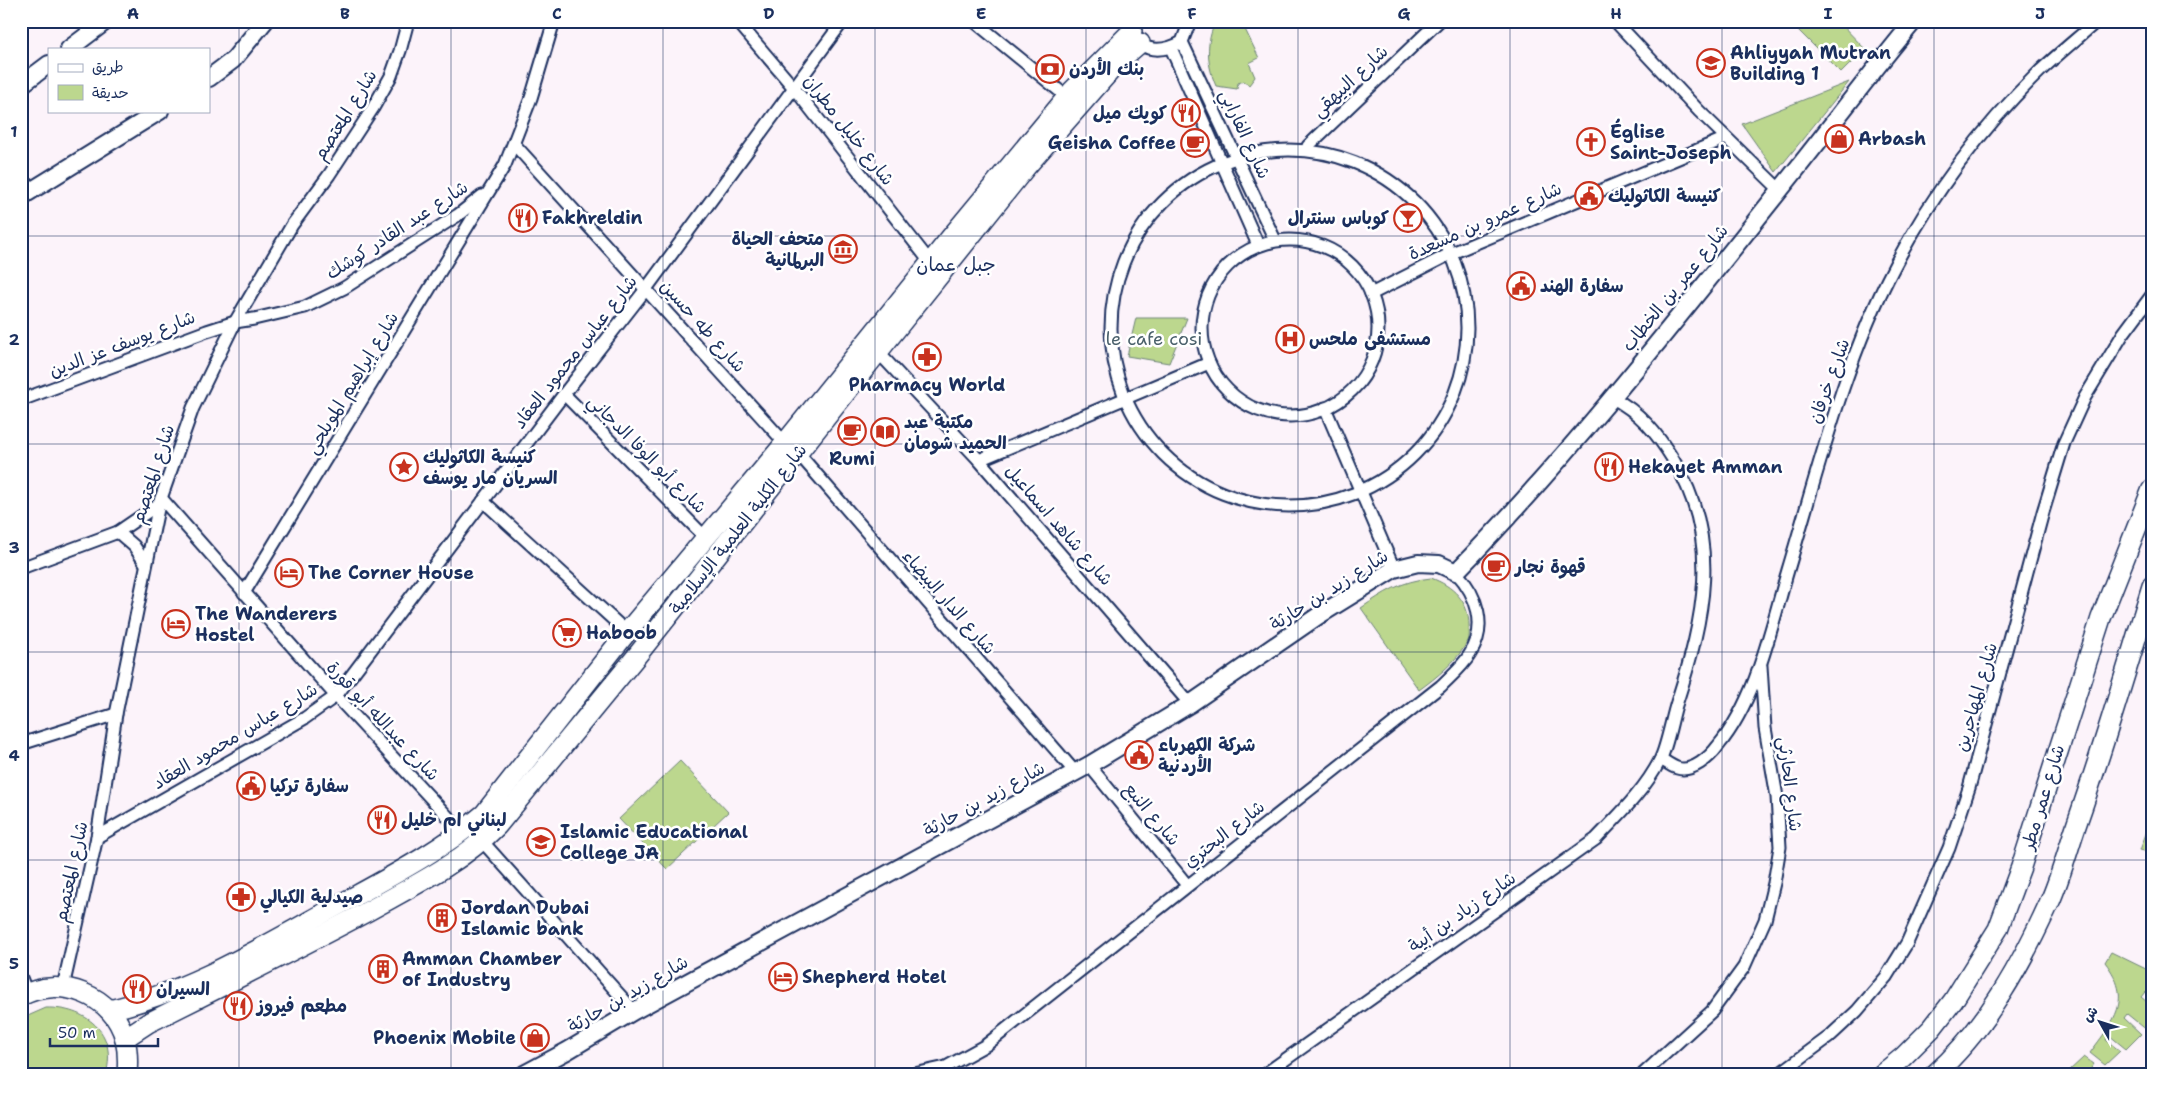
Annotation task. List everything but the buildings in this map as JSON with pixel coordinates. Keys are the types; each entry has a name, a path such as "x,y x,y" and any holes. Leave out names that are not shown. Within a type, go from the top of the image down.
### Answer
{"main road":[{"name":"شارع الكلية العلمية الإسلامية","path":"125,1038 148,1023 320,937 410,888 436,873 482,841 497,826 635,658 930,262 1067,97 1131,28"},
{"name":"شارع الكلية العلمية الإسلامية","path":"109,1010 149,1000 188,984 254,951 402,870 462,832 484,814 627,632 706,538 792,448 878,352 1026,167 1118,62 1131,28"},
{"name":"شارع عمر مطر","path":"1882,1074 1903,1057 1932,1028 1948,1008 1973,972 1998,929 2021,867 2101,618 2152,489"},
{"path":"1934,1074 1954,1056 2001,993 2026,950 2051,898 2098,761 2152,586"},
{"path":"23,989 63,987 88,995 109,1010 119,1023 125,1038 128,1057 127,1074"}],"street":[{"path":"70,48 106,21"},
{"path":"210,77 233,60 265,21"},
{"name":"شارع المعتصم","path":"63,987 97,837 116,714 160,501 193,408 235,322 292,225 329,175 374,108 391,76 408,21"},
{"name":"شارع عبد القادر كوشك","path":"235,322 305,307 344,288 458,215 489,191 514,144 531,98 554,21"},
{"name":"شارع خليل مطران","path":"737,21 794,88 930,262"},
{"name":"شارع عباس محمود العقاد","path":"97,837 305,718 336,696 564,394 646,289 843,21"},
{"path":"974,21 1067,97"},
{"path":"1131,28 1153,50 1171,48 1182,42 1190,21"},
{"name":"شارع البيهقي","path":"1308,146 1439,21"},
{"path":"1615,21 1726,138 1780,190"},
{"name":"شارع عمر بن الخطاب","path":"1456,572 1540,481 1611,398 1914,21"},
{"name":"شارع خرفان","path":"1661,759 1678,768 1687,768 1708,756 1718,746 1732,724 1761,662 1835,412 1865,333 1893,269 1932,202 1981,136 2039,72 2097,21"},
{"name":"شارع الفارابي","path":"1182,42 1275,240"},
{"name":"شارع الفارابي","path":"1171,48 1258,245"},
{"path":"21,84 48,65"},
{"path":"21,197 158,112"},
{"name":"شارع عمرو بن مسعدة","path":"1371,294 1452,253 1726,138"},
{"name":"شارع طه حسين","path":"514,144 792,448"},
{"path":"1308,146 1337,152 1382,175 1406,193 1428,216 1452,253 1461,277 1466,306 1466,332 1462,363 1454,394 1441,420 1422,446 1401,467 1362,492 1330,503 1297,507 1257,503 1220,492 1192,478 1169,463 1138,429 1124,400 1113,366 1110,336 1118,287 1133,247 1155,214 1188,183 1222,165 1270,149 1308,146"},
{"name":"شارع إبراهيم المويلحي","path":"244,593 489,191"},
{"path":"1275,240 1295,240 1319,244 1341,256 1359,273 1371,294 1377,316 1377,338 1371,360 1360,380 1344,396 1324,408 1306,414 1286,416 1248,405 1232,394 1219,380 1209,362 1204,344 1202,324 1205,305 1213,286 1224,270 1238,257 1258,245 1275,240"},
{"name":"شارع المهاجرين","path":"1779,1074 1829,1037 1857,1010 1886,977 1907,944 1949,848 1969,788 2043,512 2064,443 2084,397 2123,334 2152,295"},
{"name":"شارع يوسف عز الدين","path":"21,400 235,322"},
{"name":"شارع شاهد اسماعيل","path":"878,352 979,460 1190,704"},
{"path":"979,460 1124,400 1209,362"},
{"name":"شارع أبو الوفا الدجاني","path":"564,394 706,538"},
{"name":"شارع زياد بن أبية","path":"1264,1074 1596,839 1628,806 1661,759 1696,632 1704,578 1703,537 1699,519 1680,471 1660,437 1630,408 1611,398"},
{"path":"1324,408 1394,569"},
{"name":"شارع الدار البيضاء","path":"792,448 1082,769"},
{"path":"21,568 118,532 160,501"},
{"name":"شارع عبدالله أبو قورة","path":"160,501 462,832"},
{"path":"483,501 627,632"},
{"path":"118,532 134,546 146,564"},
{"name":"شارع زيد بن حارثة","path":"524,1074 634,1011 1082,769 1190,704 1318,616 1394,569 1418,563 1439,564 1456,572"},
{"name":"شارع البحتري","path":"914,1074 946,1067 986,1045 1441,686 1470,654 1477,640 1480,623 1477,604 1467,584 1456,572"},
{"name":"شارع الحارثي","path":"1643,1074 1712,1011 1744,967 1765,920 1780,847 1777,797 1765,728 1761,662"},
{"path":"21,744 116,714"},
{"name":"شارع النبع","path":"1082,769 1188,885"},
{"path":"482,841 634,1011"},
{"path":"547,1074 567,1051"}],"green space":[{"path":"1216,21 1241,21 1259,58 1249,63 1255,77 1249,85 1244,81 1238,83 1237,89 1216,86 1208,54 1210,37"},
{"path":"1799,21 1838,21 1865,49 1841,73 1794,26"},
{"path":"1849,82 1776,172 1742,124"},
{"name":"le cafe cosi","path":"1136,318 1187,318 1169,363 1127,356"},
{"path":"1431,578 1453,590 1463,602 1468,617 1469,638 1452,662 1419,690 1361,608 1394,588 1420,579"},
{"path":"680,761 728,812 667,869 619,819"},
{"path":"2147,831 2152,833 2152,853 2140,850"},
{"path":"2111,952 2152,972 2152,998 2145,992 2141,997 2152,1006 2152,1027 2148,1031 2127,1014 2124,1018 2141,1034 2126,1049 2109,1035 2106,1040 2120,1051 2105,1065 2090,1053 2107,1030 2117,1009 2119,999 2118,988 2114,975 2105,962"},
{"path":"46,1008 74,1012 85,1017 95,1025 103,1034 107,1046 106,1074 21,1074 21,1022 30,1015"},
{"path":"2084,1057 2094,1064 2087,1074 2073,1074 2069,1071"}],"place":[{"name":"Ahliyyah Mutran Building 1","path":"1711,63"},
{"name":"بنك الأردن","path":"1050,69"},
{"name":"كويك ميل","path":"1186,113"},
{"name":"Arbash","path":"1839,139"},
{"name":"Église Saint-Joseph","path":"1591,142"},
{"name":"Geisha Coffee","path":"1195,143"},
{"name":"كنيسة الكاثوليك","path":"1589,196"},
{"name":"Fakhreldin","path":"523,218"},
{"name":"كوباس سنترال","path":"1408,218"},
{"name":"متحف الحياة البرلمانية","path":"843,249"},
{"name":"سفارة الهند","path":"1521,286"},
{"name":"مستشفى ملحس","path":"1290,339"},
{"name":"Pharmacy World","path":"927,357"},
{"name":"Rumi","path":"852,431"},
{"name":"مكتبة عبد الحميد شومان","path":"885,432"},
{"name":"كنيسة الكاثوليك السريان مار يوسف","path":"404,467"},
{"name":"Hekayet Amman","path":"1609,467"},
{"name":"قهوة نجار","path":"1496,567"},
{"name":"The Corner House","path":"289,573"},
{"name":"The Wanderers Hostel","path":"176,624"},
{"name":"Haboob","path":"567,633"},
{"name":"شركة الكهرباء الأردنية","path":"1139,755"},
{"name":"سفارة تركيا","path":"251,786"},
{"name":"لبناني ام خليل","path":"382,820"},
{"name":"Islamic Educational College JA","path":"541,842"},
{"name":"صيدلية الكيالي","path":"241,897"},
{"name":"Jordan Dubai Islamic bank","path":"442,918"},
{"name":"Amman Chamber of Industry","path":"383,969"},
{"name":"Shepherd Hotel","path":"783,977"},
{"name":"السيران","path":"137,989"},
{"name":"مطعم فيروز","path":"238,1006"},
{"name":"Phoenix Mobile","path":"535,1038"}],"district":[{"name":"جبل عمان","path":"956,264"}]}
